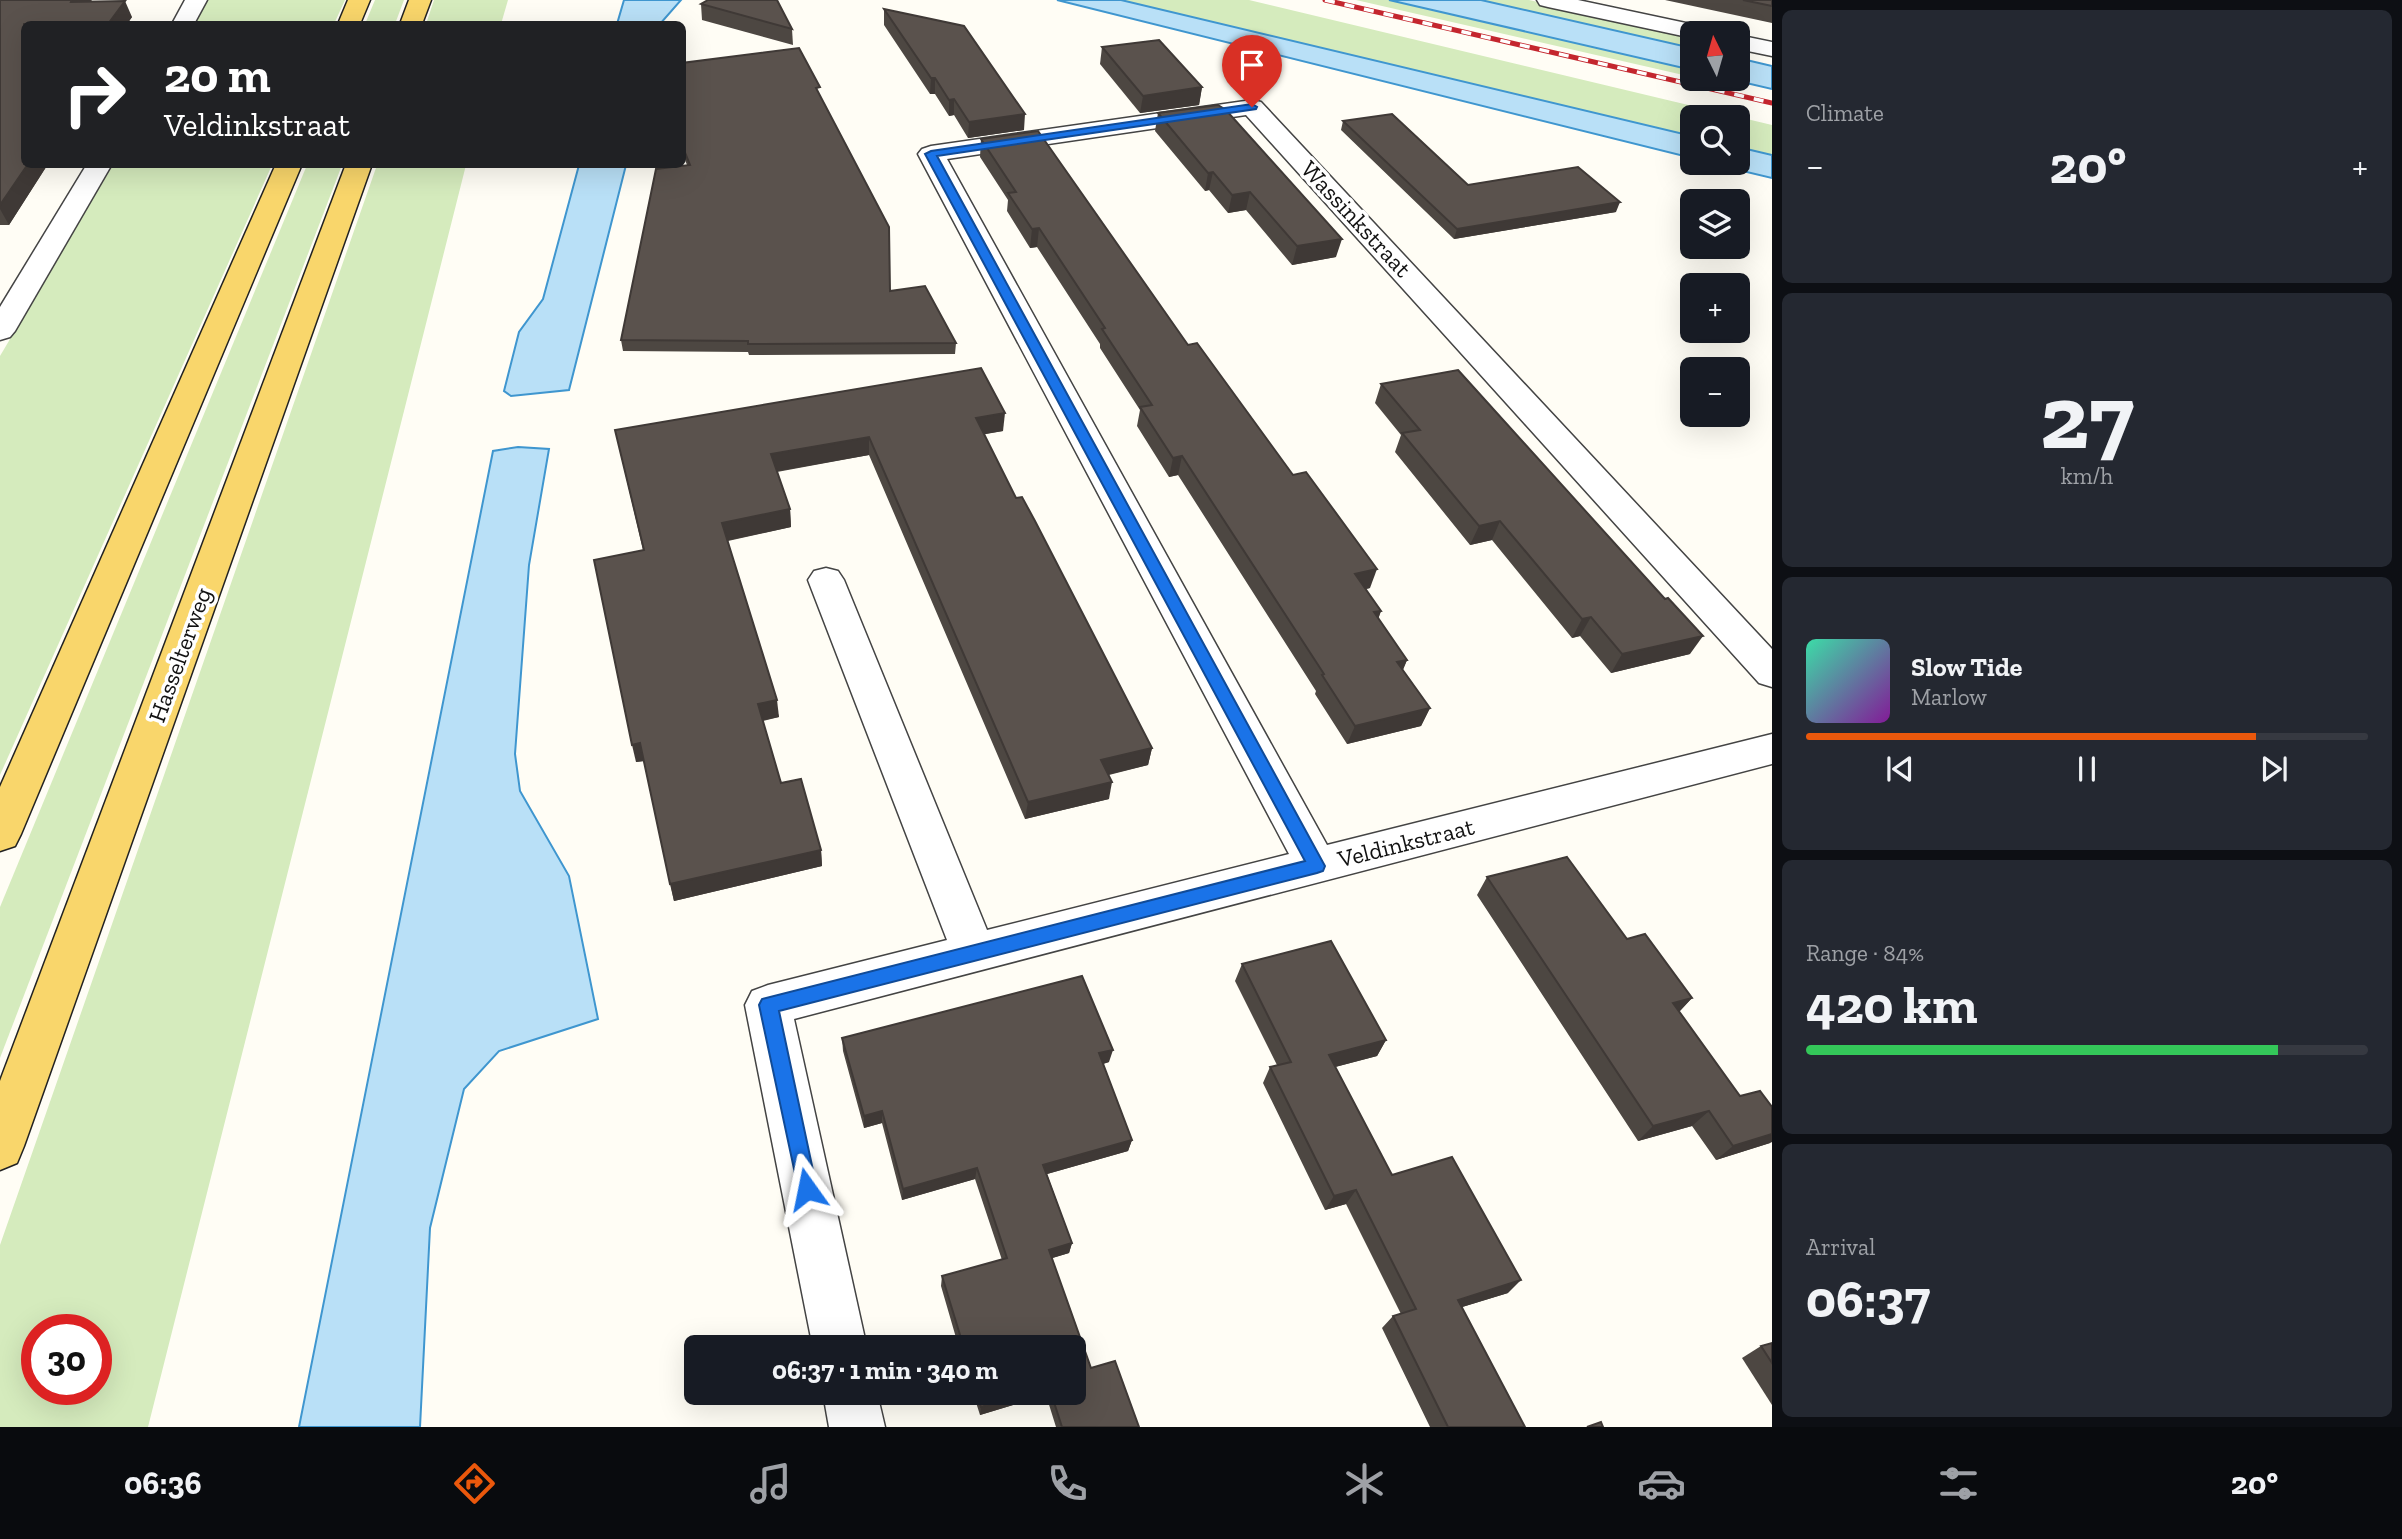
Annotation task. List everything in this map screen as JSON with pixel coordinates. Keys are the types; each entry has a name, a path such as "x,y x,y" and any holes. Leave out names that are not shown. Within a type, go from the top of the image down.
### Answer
{"main road":[{"path":"350,21 359,0"},
{"path":"412,21 420,0"},
{"path":"0,834 287,168"},
{"name":"Hasselterweg","path":"0,1146 358,168"}],"street":[{"path":"185,21 197,0"},
{"path":"1548,0 1680,29"},
{"path":"1750,44 1772,49"},
{"name":"Wassinkstraat","path":"1317,866 931,154 1252,107 1772,673"},
{"path":"0,331 98,168"},
{"path":"826,580 974,953"},
{"name":"Veldinkstraat","path":"837,1335 768,1005 1772,750"},
{"path":"852,1405 857,1427"}],"green space":[{"path":"208,0 345,0 335,21 197,21"},
{"path":"375,0 404,0 396,21 366,21"},
{"path":"434,0 508,0 502,21 427,21"},
{"path":"1121,0 1249,0 1688,105 1680,105 1680,133"},
{"path":"1356,0 1389,0 1680,67 1680,74"},
{"path":"1481,0 1529,0 1680,33 1680,45"},
{"path":"1750,120 1772,125 1772,155 1750,150"},
{"path":"111,168 271,168 0,775 0,356"},
{"path":"306,168 341,168 0,1058 0,907"},
{"path":"376,168 465,168 148,1427 0,1427 0,1245"}],"water":[{"path":"624,0 681,0 663,21 618,21"},
{"path":"1057,0 1121,0 1680,133 1680,155"},
{"path":"1389,0 1481,0 1680,45 1680,67"},
{"path":"1750,61 1772,66 1772,89 1750,84"},
{"path":"1750,150 1772,155 1772,178 1750,173"},
{"path":"578,168 625,168 569,390 511,396 504,391 519,332 543,299"},
{"path":"518,447 549,449 529,565 515,754 520,791 569,876 598,1019 499,1051 464,1089 430,1228 420,1427 299,1427 493,451"}],"building":[{"path":"0,0 125,1 110,21 21,21 21,168 25,168 0,205"},
{"path":"708,0 777,0 792,29 701,4"},
{"path":"1743,0 1772,0 1772,6"},
{"path":"884,9 964,26 1025,114 969,122 954,99 949,100 935,78 931,78"},
{"path":"1159,40 1202,87 1143,96 1102,47"},
{"path":"799,48 820,87 816,88 889,227 890,291 925,286 956,343 748,344 748,341 621,340 656,169 686,168 690,165 686,155 686,62"},
{"path":"1218,105 1226,110 1342,239 1297,246 1250,192 1232,195 1213,172 1208,173 1158,113"},
{"path":"1392,114 1468,185 1578,167 1620,202 1457,229 1343,121"},
{"path":"1038,131 1188,345 1197,343 1293,475 1306,472 1377,569 1355,574 1381,611 1374,612 1407,660 1397,662 1430,708 1355,726 1182,456 1173,458 1140,407 1152,405 1039,228 1032,229 1008,193 1016,192 981,139"},
{"path":"981,368 1005,413 976,418 1016,498 1022,497 1035,521 1152,748 1101,760 1112,782 1028,802 869,437 771,454 790,509 722,523 777,700 758,704 781,783 801,779 821,850 670,884 640,743 632,745 594,560 644,550 615,430"},
{"path":"1458,370 1665,599 1668,598 1703,636 1622,654 1591,617 1582,619 1500,521 1479,526 1402,433 1420,430 1381,384"},
{"path":"1567,857 1627,939 1645,934 1692,998 1673,1003 1740,1096 1760,1091 1772,1107 1772,1134 1733,1146 1709,1111 1653,1126 1487,877"},
{"path":"1331,941 1386,1040 1329,1055 1392,1175 1452,1157 1521,1280 1458,1300 1525,1427 1448,1427 1393,1316 1416,1309 1356,1190 1334,1196 1270,1067 1291,1062 1242,964"},
{"path":"1082,976 1113,1050 1099,1053 1132,1140 1043,1165 1072,1243 1049,1250 1079,1335 960,1335 942,1276 1007,1258 977,1168 903,1189 882,1111 864,1116 842,1038"},
{"path":"1772,1343 1772,1363 1761,1346"},
{"path":"1086,1354 1091,1368 1115,1361 1139,1427 1062,1427 1055,1405 1086,1405"},
{"path":"1601,1422 1603,1427 1587,1427"}],"railway":[{"path":"1325,0 1772,103"}],"route":[{"path":"807,1189 768,1005 1317,866 931,154 1252,107"}]}
